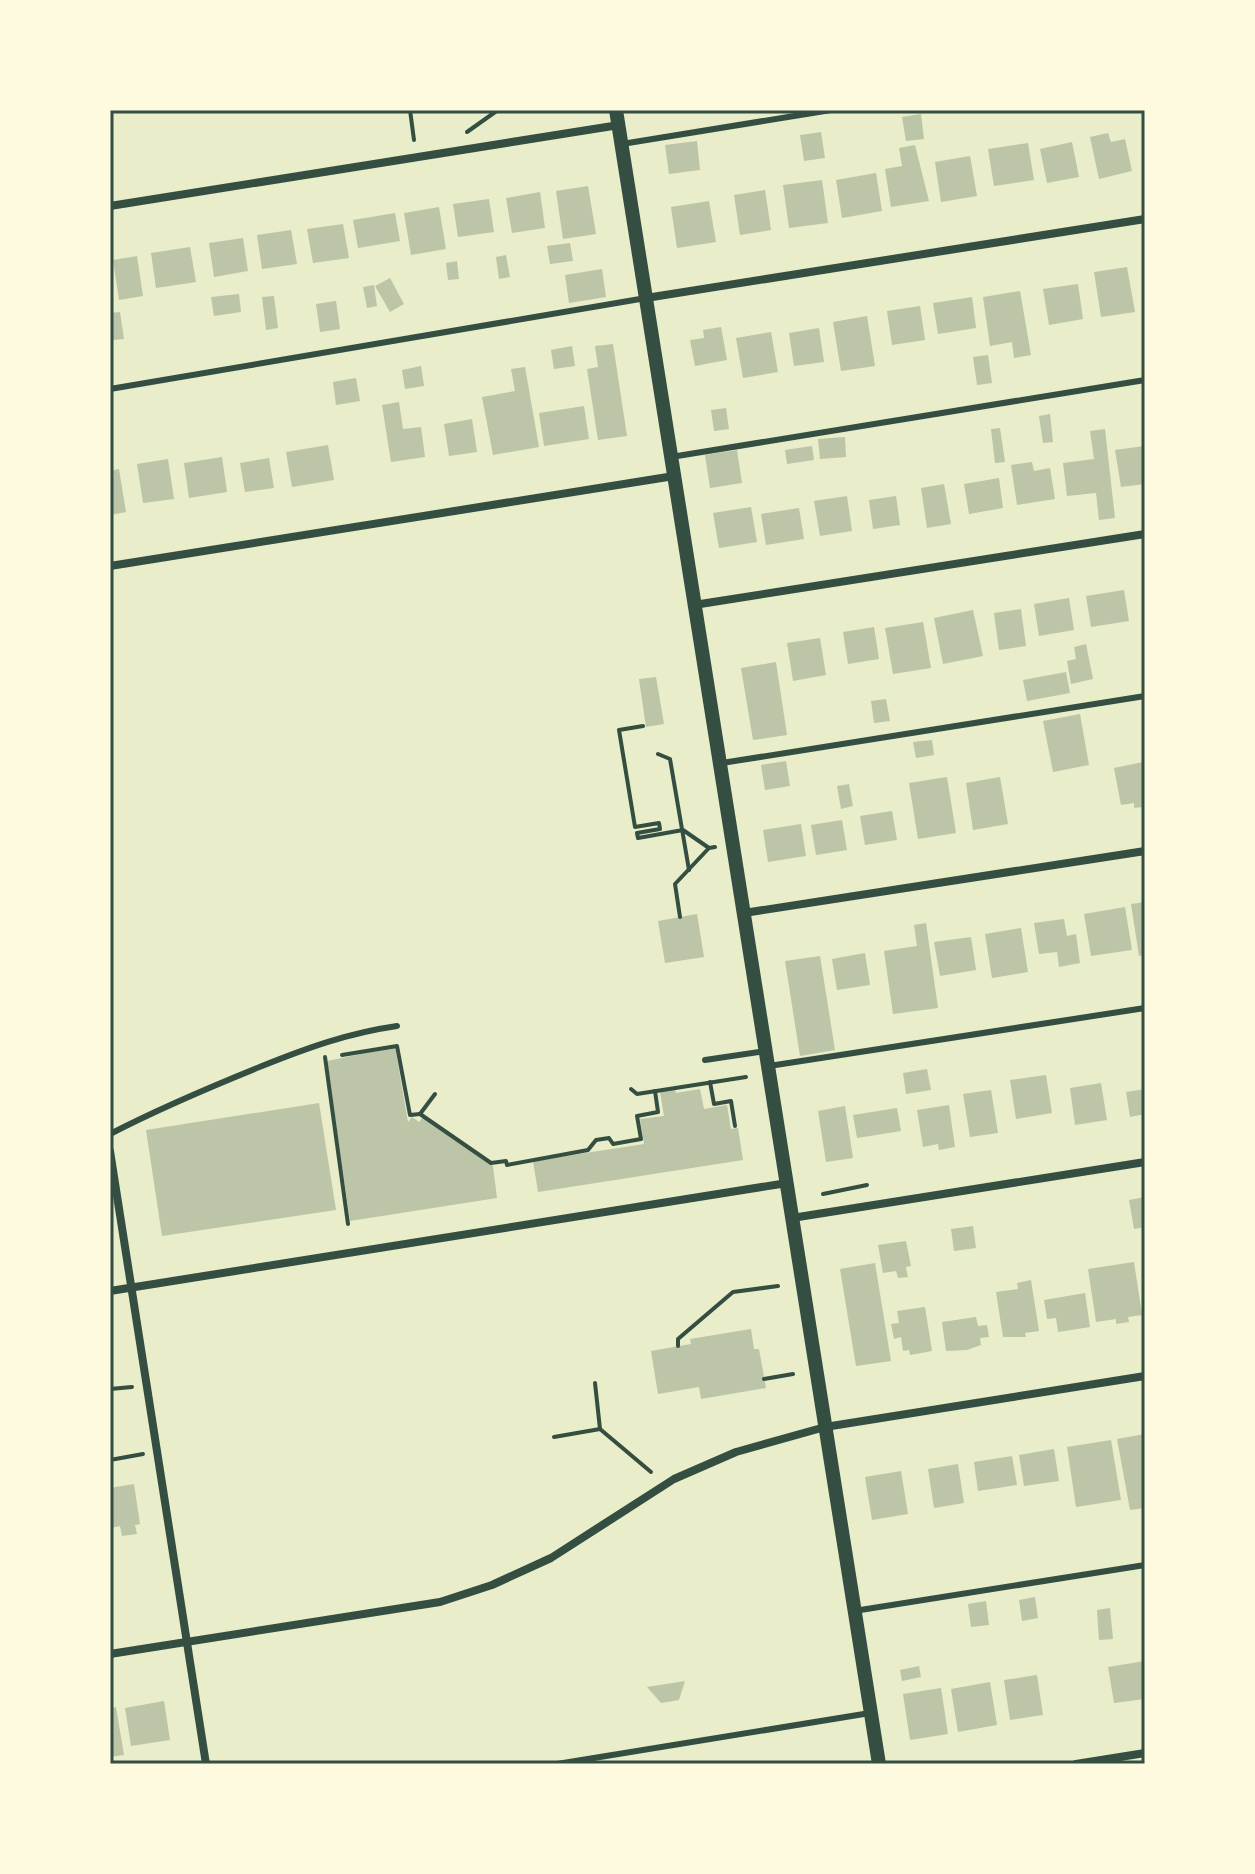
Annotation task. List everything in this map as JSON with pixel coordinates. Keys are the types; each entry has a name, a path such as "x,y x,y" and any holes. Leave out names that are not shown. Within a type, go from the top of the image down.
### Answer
{"street":[{"path":"110,206 618,118 879,1764"},
{"path":"646,298 1145,219"},
{"path":"110,566 674,476"},
{"path":"694,605 1145,534"},
{"path":"744,913 1145,851"},
{"path":"110,1151 206,1764"},
{"path":"792,1218 1145,1162"},
{"path":"110,1291 787,1183"},
{"path":"110,1654 440,1602 492,1585 551,1558 674,1479 736,1452 825,1427 1145,1376"},
{"path":"1076,1764 1145,1753"}],"lane":[{"path":"622,144 831,110"},
{"path":"110,389 646,298"},
{"path":"671,457 1145,380"},
{"path":"720,764 1145,696"},
{"path":"768,1066 1145,1008"},
{"path":"110,1134 210,1085 297,1050 352,1032 397,1026"},
{"path":"705,1060 766,1051"},
{"path":"854,1611 1145,1565"},
{"path":"557,1764 870,1713"}],"path":[{"path":"410,110 414,140"},
{"path":"467,132 498,110"},
{"path":"643,726 619,730 635,827 659,823 660,829 637,833 638,838 683,830 709,848"},
{"path":"658,754 670,759 689,870"},
{"path":"680,917 675,884 709,848 733,844"},
{"path":"348,1224 324,1058 397,1046 410,1115 420,1114 491,1163 506,1161 507,1165 588,1150 596,1140 609,1138 613,1144 641,1139 637,1116 658,1112 655,1091"},
{"path":"631,1089 637,1094 746,1077"},
{"path":"710,1082 714,1104 731,1101 735,1126"},
{"path":"420,1114 435,1094"},
{"path":"823,1194 867,1185"},
{"path":"678,1346 678,1339 733,1292 778,1286"},
{"path":"764,1379 793,1374"},
{"path":"595,1383 600,1429 651,1472"},
{"path":"110,1389 147,1385"},
{"path":"554,1437 600,1429"},
{"path":"110,1460 157,1452"}],"building":[{"path":"921,114 924,139 906,141 902,117"},
{"path":"821,132 825,158 804,161 800,135"},
{"path":"1108,133 1111,142 1125,139 1132,171 1099,179 1090,137"},
{"path":"697,141 700,170 669,174 665,145"},
{"path":"1072,142 1079,177 1047,183 1040,149"},
{"path":"1028,143 1034,180 994,186 988,149"},
{"path":"915,145 929,201 891,207 885,169 902,166 899,148"},
{"path":"970,156 977,196 941,202 935,162"},
{"path":"876,173 882,211 842,218 836,180"},
{"path":"822,180 828,223 789,228 783,185"},
{"path":"588,186 596,234 563,239 556,191"},
{"path":"765,190 771,230 740,235 734,195"},
{"path":"540,192 545,228 512,233 506,198"},
{"path":"489,199 494,232 458,237 453,204"},
{"path":"709,201 716,242 677,248 671,207"},
{"path":"439,207 446,249 411,255 404,213"},
{"path":"395,213 400,241 358,248 353,220"},
{"path":"343,224 349,258 313,263 307,229"},
{"path":"291,230 297,264 262,269 257,235"},
{"path":"243,238 248,271 214,277 209,243"},
{"path":"570,243 573,261 550,264 547,246"},
{"path":"190,247 196,282 156,288 151,253"},
{"path":"506,255 510,277 499,279 496,257"},
{"path":"137,256 143,296 119,300 113,260"},
{"path":"457,261 459,279 448,280 446,263"},
{"path":"1127,267 1135,312 1101,317 1094,272"},
{"path":"602,269 606,297 569,303 565,275"},
{"path":"390,278 404,304 390,312 375,286"},
{"path":"1078,284 1083,319 1049,325 1043,289"},
{"path":"374,285 377,306 367,308 363,287"},
{"path":"1020,291 1031,355 1014,358 1012,342 990,346 983,297"},
{"path":"239,294 241,312 214,316 211,297"},
{"path":"274,296 278,328 266,330 262,297"},
{"path":"972,297 976,328 938,334 933,303"},
{"path":"336,301 340,329 320,332 316,304"},
{"path":"920,306 925,340 892,345 887,311"},
{"path":"120,312 124,339 113,340 110,313"},
{"path":"867,316 875,366 841,371 833,322"},
{"path":"721,327 727,360 695,366 690,340 704,338 703,330"},
{"path":"819,328 824,362 794,366 789,333"},
{"path":"771,332 778,372 743,378 736,338"},
{"path":"613,344 627,436 598,440 587,369 598,367 595,346"},
{"path":"572,346 575,366 554,369 551,350"},
{"path":"988,355 992,383 977,385 973,357"},
{"path":"421,366 424,386 405,389 402,370"},
{"path":"525,367 539,447 493,455 482,397 515,391 511,369"},
{"path":"356,378 360,401 336,405 333,382"},
{"path":"399,402 403,429 421,427 425,457 391,462 382,405"},
{"path":"584,406 589,439 544,446 539,413"},
{"path":"726,408 729,429 714,431 711,410"},
{"path":"1050,414 1053,442 1043,443 1039,416"},
{"path":"472,419 477,452 449,456 444,424"},
{"path":"1000,428 1005,462 995,463 991,429"},
{"path":"1105,429 1115,518 1099,520 1096,493 1067,496 1063,463 1094,459 1090,431"},
{"path":"845,437 846,457 820,459 818,439"},
{"path":"328,445 334,480 292,487 286,452"},
{"path":"812,446 814,460 787,464 785,450"},
{"path":"1144,446 1145,484 1121,487 1115,450"},
{"path":"737,450 742,483 710,488 705,455"},
{"path":"222,457 227,492 189,498 184,463"},
{"path":"269,458 274,488 245,492 240,463"},
{"path":"168,459 174,499 143,503 137,464"},
{"path":"1032,462 1034,471 1050,468 1055,499 1017,505 1011,465"},
{"path":"119,469 126,512 110,515 110,471"},
{"path":"999,478 1003,508 969,514 964,484"},
{"path":"944,484 951,524 927,528 921,488"},
{"path":"847,496 852,531 820,536 814,501"},
{"path":"896,496 900,525 873,529 869,500"},
{"path":"751,507 757,542 719,548 713,513"},
{"path":"799,508 804,539 766,545 761,514"},
{"path":"1124,590 1129,621 1091,627 1086,596"},
{"path":"1069,598 1074,630 1039,636 1034,604"},
{"path":"1021,609 1026,646 999,650 994,613"},
{"path":"973,610 983,656 943,664 934,618"},
{"path":"923,622 931,668 893,674 885,628"},
{"path":"874,627 879,659 848,664 843,632"},
{"path":"820,638 826,675 793,681 787,643"},
{"path":"1086,644 1093,679 1071,684 1067,661 1076,659 1074,647"},
{"path":"776,662 787,735 753,740 741,668"},
{"path":"1066,672 1070,693 1027,701 1023,680"},
{"path":"656,677 664,724 646,727 639,679"},
{"path":"886,699 890,721 874,723 871,701"},
{"path":"1080,714 1089,765 1053,772 1043,721"},
{"path":"932,740 934,755 916,758 913,742"},
{"path":"786,761 790,786 765,790 761,765"},
{"path":"1143,762 1142,807 1134,808 1134,803 1121,805 1114,768"},
{"path":"947,777 956,833 918,839 909,783"},
{"path":"1000,777 1008,824 973,830 966,783"},
{"path":"849,784 853,806 841,809 837,786"},
{"path":"892,811 897,840 865,845 860,816"},
{"path":"842,820 847,850 816,855 811,825"},
{"path":"801,824 806,856 768,862 763,830"},
{"path":"1145,902 1145,955 1139,956 1131,904"},
{"path":"1125,907 1132,950 1091,956 1084,914"},
{"path":"697,914 704,957 665,963 658,921"},
{"path":"1064,919 1067,936 1076,934 1080,963 1059,967 1057,952 1039,954 1034,923"},
{"path":"926,923 938,1008 893,1014 884,951 917,946 914,925"},
{"path":"1021,928 1028,972 992,978 985,934"},
{"path":"971,937 976,970 940,976 934,942"},
{"path":"865,953 870,985 837,990 832,959"},
{"path":"820,956 835,1050 800,1056 785,961"},
{"path":"395,1047 408,1122 412,1117 419,1122 423,1117 493,1166 497,1198 350,1221 327,1061"},
{"path":"927,1069 931,1090 906,1094 903,1073"},
{"path":"1046,1075 1052,1113 1016,1119 1010,1080"},
{"path":"1101,1083 1107,1120 1075,1125 1070,1088"},
{"path":"675,1089 676,1093 700,1089 704,1109 727,1105 731,1129 738,1128 743,1160 538,1192 533,1161 644,1144 640,1119 664,1116 660,1092"},
{"path":"1145,1089 1145,1114 1130,1117 1126,1092"},
{"path":"991,1090 998,1133 970,1137 963,1094"},
{"path":"319,1103 336,1210 162,1236 146,1130"},
{"path":"949,1105 955,1147 939,1150 938,1144 923,1147 917,1110"},
{"path":"845,1106 853,1158 826,1162 818,1111"},
{"path":"897,1108 901,1131 857,1138 853,1115"},
{"path":"1145,1197 1145,1227 1134,1229 1129,1200"},
{"path":"973,1226 976,1248 954,1251 951,1229"},
{"path":"906,1241 911,1266 906,1267 908,1277 898,1278 896,1271 883,1273 878,1245"},
{"path":"1134,1262 1142,1315 1128,1317 1129,1322 1116,1324 1116,1319 1096,1322 1088,1269"},
{"path":"875,1263 891,1361 856,1366 840,1269"},
{"path":"1031,1280 1039,1331 1025,1333 1026,1337 1003,1337 996,1292 1018,1289 1017,1283"},
{"path":"1085,1293 1090,1327 1058,1332 1056,1318 1047,1319 1044,1300"},
{"path":"925,1307 932,1351 910,1355 909,1350 903,1351 901,1337 894,1339 891,1324 899,1323 897,1311"},
{"path":"976,1317 978,1326 987,1325 989,1337 980,1338 981,1345 967,1350 946,1351 942,1322"},
{"path":"751,1329 754,1349 759,1349 766,1388 701,1399 699,1387 658,1394 651,1351 691,1344 690,1339"},
{"path":"1145,1434 1145,1508 1130,1510 1117,1439"},
{"path":"1111,1440 1121,1500 1076,1507 1067,1447"},
{"path":"1054,1449 1059,1481 1024,1486 1019,1455"},
{"path":"1012,1456 1017,1485 978,1491 974,1462"},
{"path":"958,1464 964,1503 934,1508 928,1469"},
{"path":"901,1471 908,1514 872,1520 865,1477"},
{"path":"134,1484 140,1524 135,1525 137,1534 122,1536 120,1526 110,1528 110,1488"},
{"path":"1035,1597 1038,1618 1022,1621 1019,1600"},
{"path":"986,1601 989,1625 971,1627 968,1604"},
{"path":"1110,1608 1113,1639 1099,1640 1097,1610"},
{"path":"1145,1661 1145,1699 1114,1703 1108,1667"},
{"path":"919,1666 921,1677 902,1681 900,1670"},
{"path":"1037,1675 1043,1715 1010,1720 1004,1680"},
{"path":"685,1681 679,1700 661,1703 647,1687"},
{"path":"990,1682 997,1725 958,1732 951,1689"},
{"path":"941,1688 948,1734 910,1740 903,1694"},
{"path":"164,1701 170,1740 131,1746 125,1708"},
{"path":"116,1707 124,1755 110,1757 110,1709"}]}
